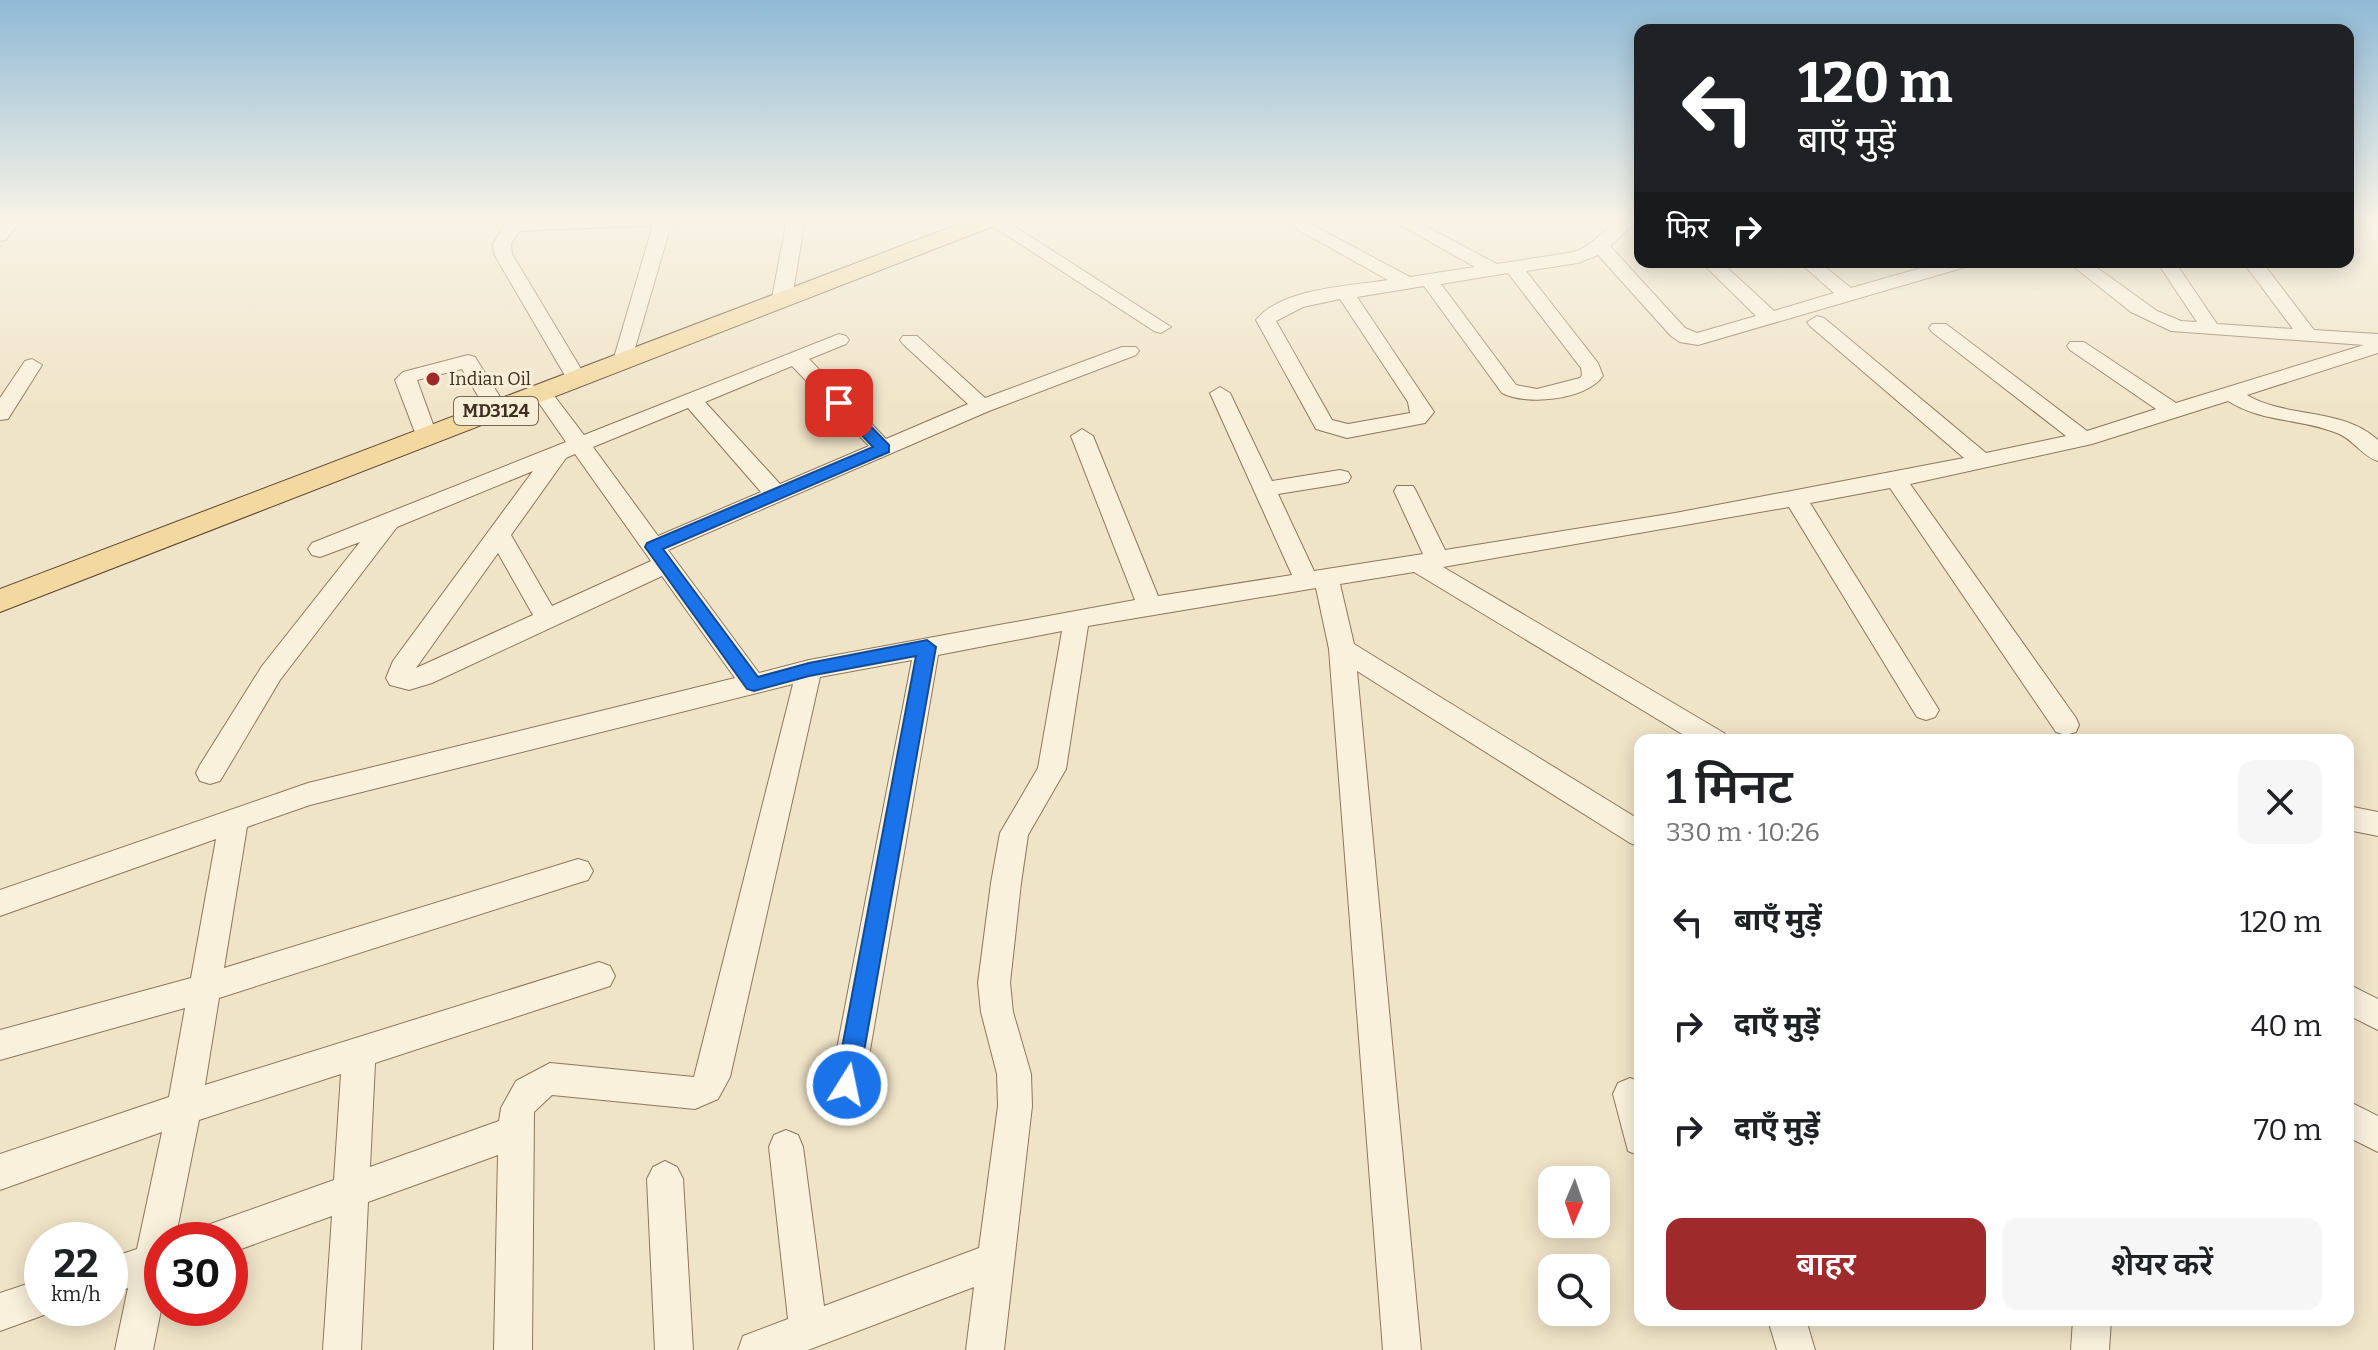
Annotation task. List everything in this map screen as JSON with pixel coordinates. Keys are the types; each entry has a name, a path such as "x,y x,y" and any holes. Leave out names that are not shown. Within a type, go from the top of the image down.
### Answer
{"main road":[{"name":"MD3124","path":"0,601 498,411 824,282"}],"street":[{"path":"520,282 577,379"},
{"path":"623,361 646,282"},
{"path":"782,298 785,282"},
{"path":"1090,282 1161,327"},
{"path":"1345,293 1423,412 1417,418 1347,431 1324,424 1266,320 1274,311 1292,303 1345,293 1414,282"},
{"path":"1430,282 1509,389 1518,395 1530,396 1587,382 1593,376 1591,367 1516,282"},
{"path":"1633,282 1678,332 1687,338 1698,339 1893,282"},
{"path":"1731,282 1770,318"},
{"path":"1832,282 1848,295"},
{"path":"2105,282 2162,322 2211,329 2378,340"},
{"path":"2179,282 2211,329"},
{"path":"2267,282 2308,335"},
{"path":"1817,322 1982,462"},
{"path":"1939,328 2084,439"},
{"path":"320,549 839,340"},
{"path":"910,340 982,406"},
{"path":"2077,346 2174,412"},
{"path":"0,903 308,794 809,670 1150,607 1796,500 1896,480 2084,439 2378,347"},
{"path":"569,448 499,535 402,668 399,678 409,680 423,676 547,618 776,494 982,406 1129,351"},
{"path":"796,358 883,448"},
{"path":"427,438 406,384 410,376 468,361 498,411"},
{"path":"0,414 32,365"},
{"path":"542,393 569,448 660,555 754,685"},
{"path":"1220,393 1266,489 1316,580 1342,649 1402,1350"},
{"path":"2231,394 2269,413 2348,429 2362,436 2378,454"},
{"path":"691,399 776,494"},
{"path":"1082,436 1150,607"},
{"path":"1266,489 1340,477"},
{"path":"1896,480 2066,725"},
{"path":"1405,491 1428,561 1704,734"},
{"path":"1796,500 1926,710"},
{"path":"210,773 271,673 390,521"},
{"path":"499,535 547,618"},
{"path":"985,1350 1015,1106 1014,1074 997,1012 994,983 1006,883 1014,833 1052,769 1076,620"},
{"path":"847,1085 927,647"},
{"path":"1342,649 1634,838"},
{"path":"513,1350 516,1115 522,1097 533,1086 550,1079 695,1093 706,1088 713,1077 809,670"},
{"path":"163,1222 234,819"},
{"path":"2354,819 2378,824"},
{"path":"0,1045 206,988 578,871"},
{"path":"0,1172 184,1108 599,976"},
{"path":"2354,1002 2378,1015"},
{"path":"342,1350 359,1052"},
{"path":"1630,1094 1634,1112"},
{"path":"2354,1121 2378,1135"},
{"path":"248,1228 516,1132"},
{"path":"786,1147 808,1331"},
{"path":"665,1179 674,1350"},
{"path":"757,1350 996,1260"},
{"path":"0,1312 24,1304"},
{"path":"134,1350 144,1310"},
{"path":"1789,1326 1796,1350"},
{"path":"2090,1350 2092,1326"}],"place":[{"name":"Indian Oil","path":"433,379"}],"route":[{"path":"839,403 883,448 653,547 754,685 809,670 927,647 847,1085"}]}
